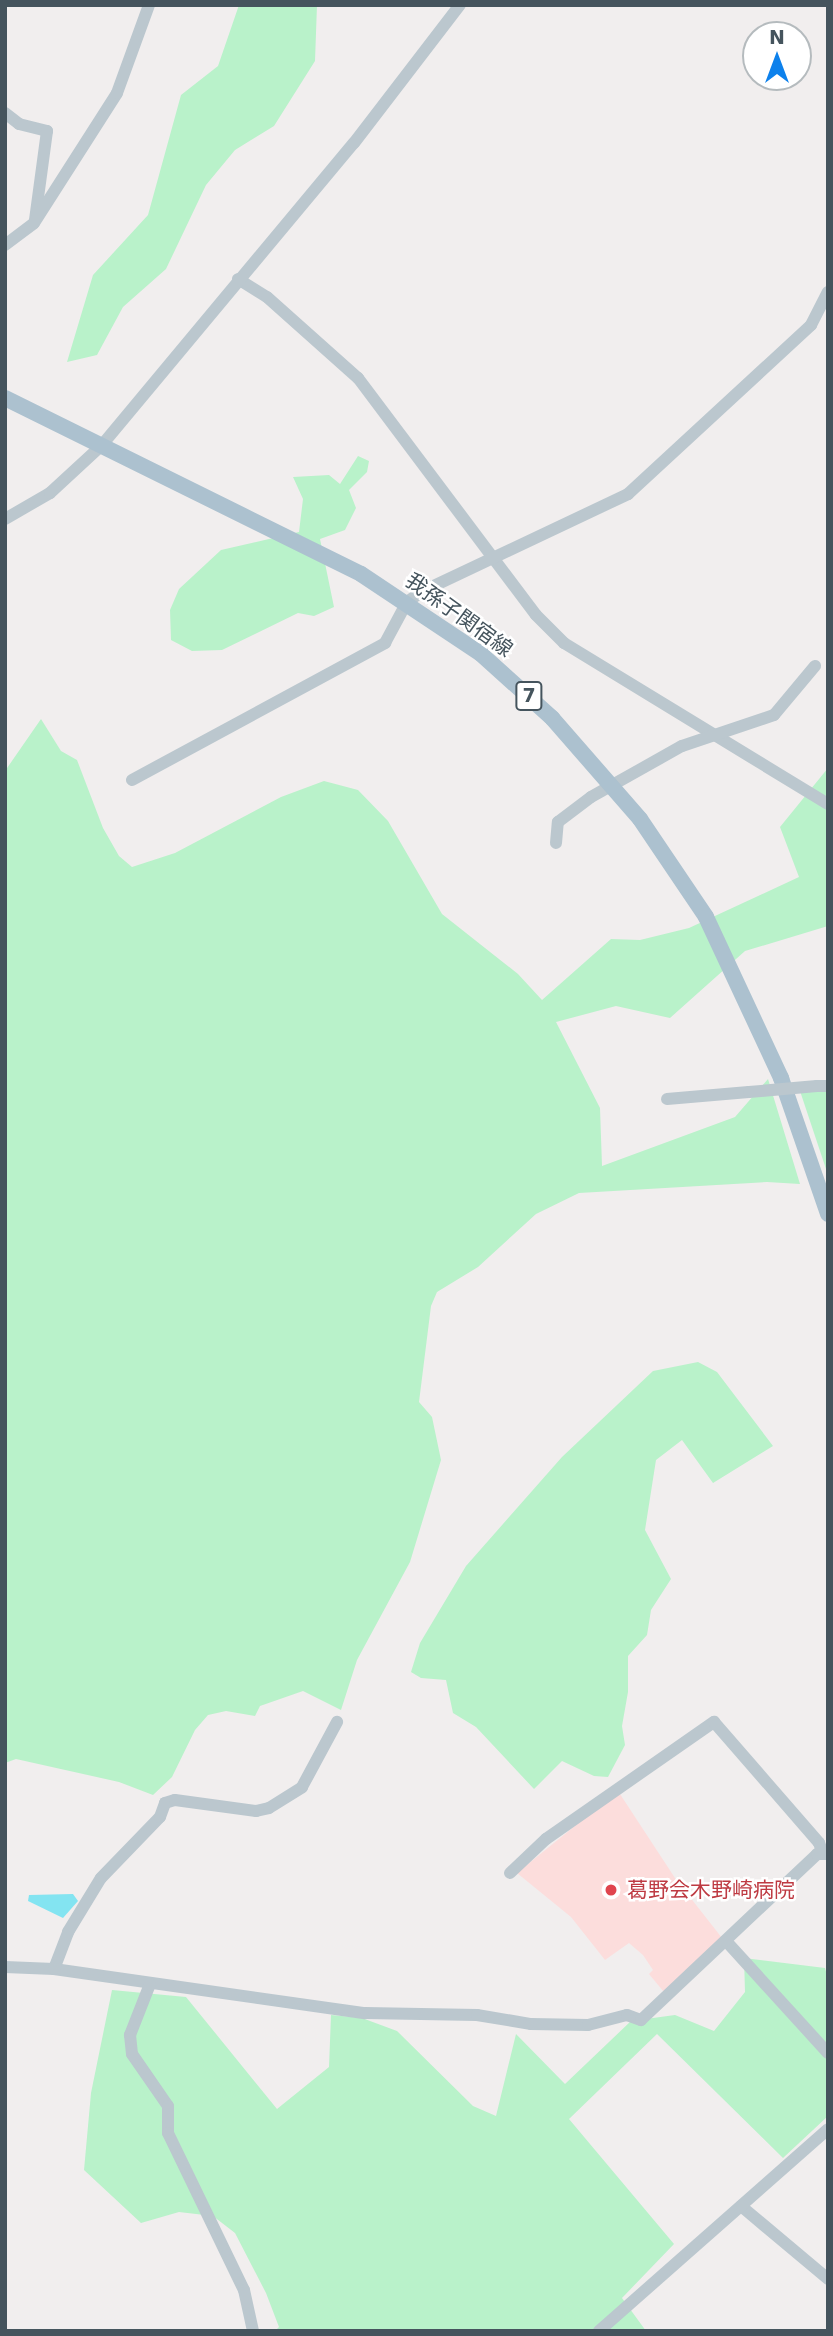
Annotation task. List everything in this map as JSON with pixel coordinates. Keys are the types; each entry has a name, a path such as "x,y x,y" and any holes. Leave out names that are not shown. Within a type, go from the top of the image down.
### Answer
{"main road":[{"name":"我孫子関宿線","path":"5,398 298,541 407,602 521,688 614,786 686,886 729,962 781,1079 828,1214"}],"street":[{"path":"5,245 34,223 117,93 149,5"},
{"path":"5,519 50,493 102,445 354,143 460,5"},
{"path":"5,113 19,124 47,131 34,223"},
{"path":"238,279 267,297 358,378 494,558 564,643 719,735 828,804"},
{"path":"132,780 385,643 407,602 628,494 811,325 828,292"},
{"path":"556,843 558,822 682,746 774,715 815,666"},
{"path":"667,1099 822,1086"},
{"path":"54,1969 68,1932 101,1878 160,1817 165,1803 175,1800 256,1811 269,1808 302,1787 337,1722"},
{"path":"5,1968 54,1969 365,2013 477,2015 531,2024 588,2025 627,2015 641,2021 825,1853 714,1722 546,1839 510,1873"},
{"path":"726,1941 828,2053"},
{"path":"149,1984 130,2035 132,2054 168,2106 168,2133 244,2290 253,2331"},
{"path":"600,2331 828,2129"},
{"path":"741,2206 828,2279"}],"shaded area":[{"name":"葛野会木野崎病院","path":"618,1791 675,1878 722,1938 664,1992 649,1974 653,1970 643,1955 629,1943 605,1960 571,1917 517,1873"}],"green space":[{"path":"239,5 317,5 315,61 274,126 235,150 206,185 166,269 123,307 97,355 67,362 93,275 148,215 181,95 218,66"},
{"path":"358,456 369,461 367,472 349,490 356,508 345,530 320,539 334,607 314,616 298,613 222,650 192,651 171,640 170,610 179,589 221,550 299,532 303,499 293,477 329,475 340,484"},
{"path":"41,719 61,751 77,760 103,828 119,856 132,867 175,853 281,797 324,781 358,790 388,821 442,914 518,974 542,1000 611,939 640,940 689,928 799,877 780,827 828,768 828,926 745,951 670,1018 616,1006 556,1022 600,1108 602,1166 735,1117 768,1079 800,1184 767,1182 579,1193 536,1214 478,1267 437,1292 431,1306 419,1402 432,1417 441,1460 410,1562 357,1660 341,1710 303,1691 260,1706 255,1716 226,1711 208,1715 195,1730 172,1777 153,1795 119,1782 16,1759 5,1763 5,771"},
{"path":"828,1088 828,1175 800,1091"},
{"path":"698,1362 717,1372 773,1446 713,1483 682,1440 656,1460 645,1530 671,1579 651,1610 647,1635 628,1656 628,1692 622,1726 625,1745 608,1777 594,1776 562,1761 534,1789 476,1727 453,1713 446,1680 421,1678 411,1672 420,1643 466,1566 562,1457 653,1371"},
{"path":"744,1958 825,1968 828,1979 828,2116 783,2158 657,2034 569,2119 674,2244 622,2298 646,2331 275,2331 279,2327 266,2293 235,2233 213,2216 179,2212 141,2223 84,2170 91,2093 112,1990 186,1997 277,2109 329,2067 331,2015 362,2018 397,2031 473,2106 496,2116 516,2034 565,2084 631,2021 675,2015 714,2031 745,1992"}],"water":[{"path":"73,1894 78,1901 63,1918 28,1901 29,1895"}],"place":[{"name":"葛野会木野崎病院","path":"611,1890"}]}
